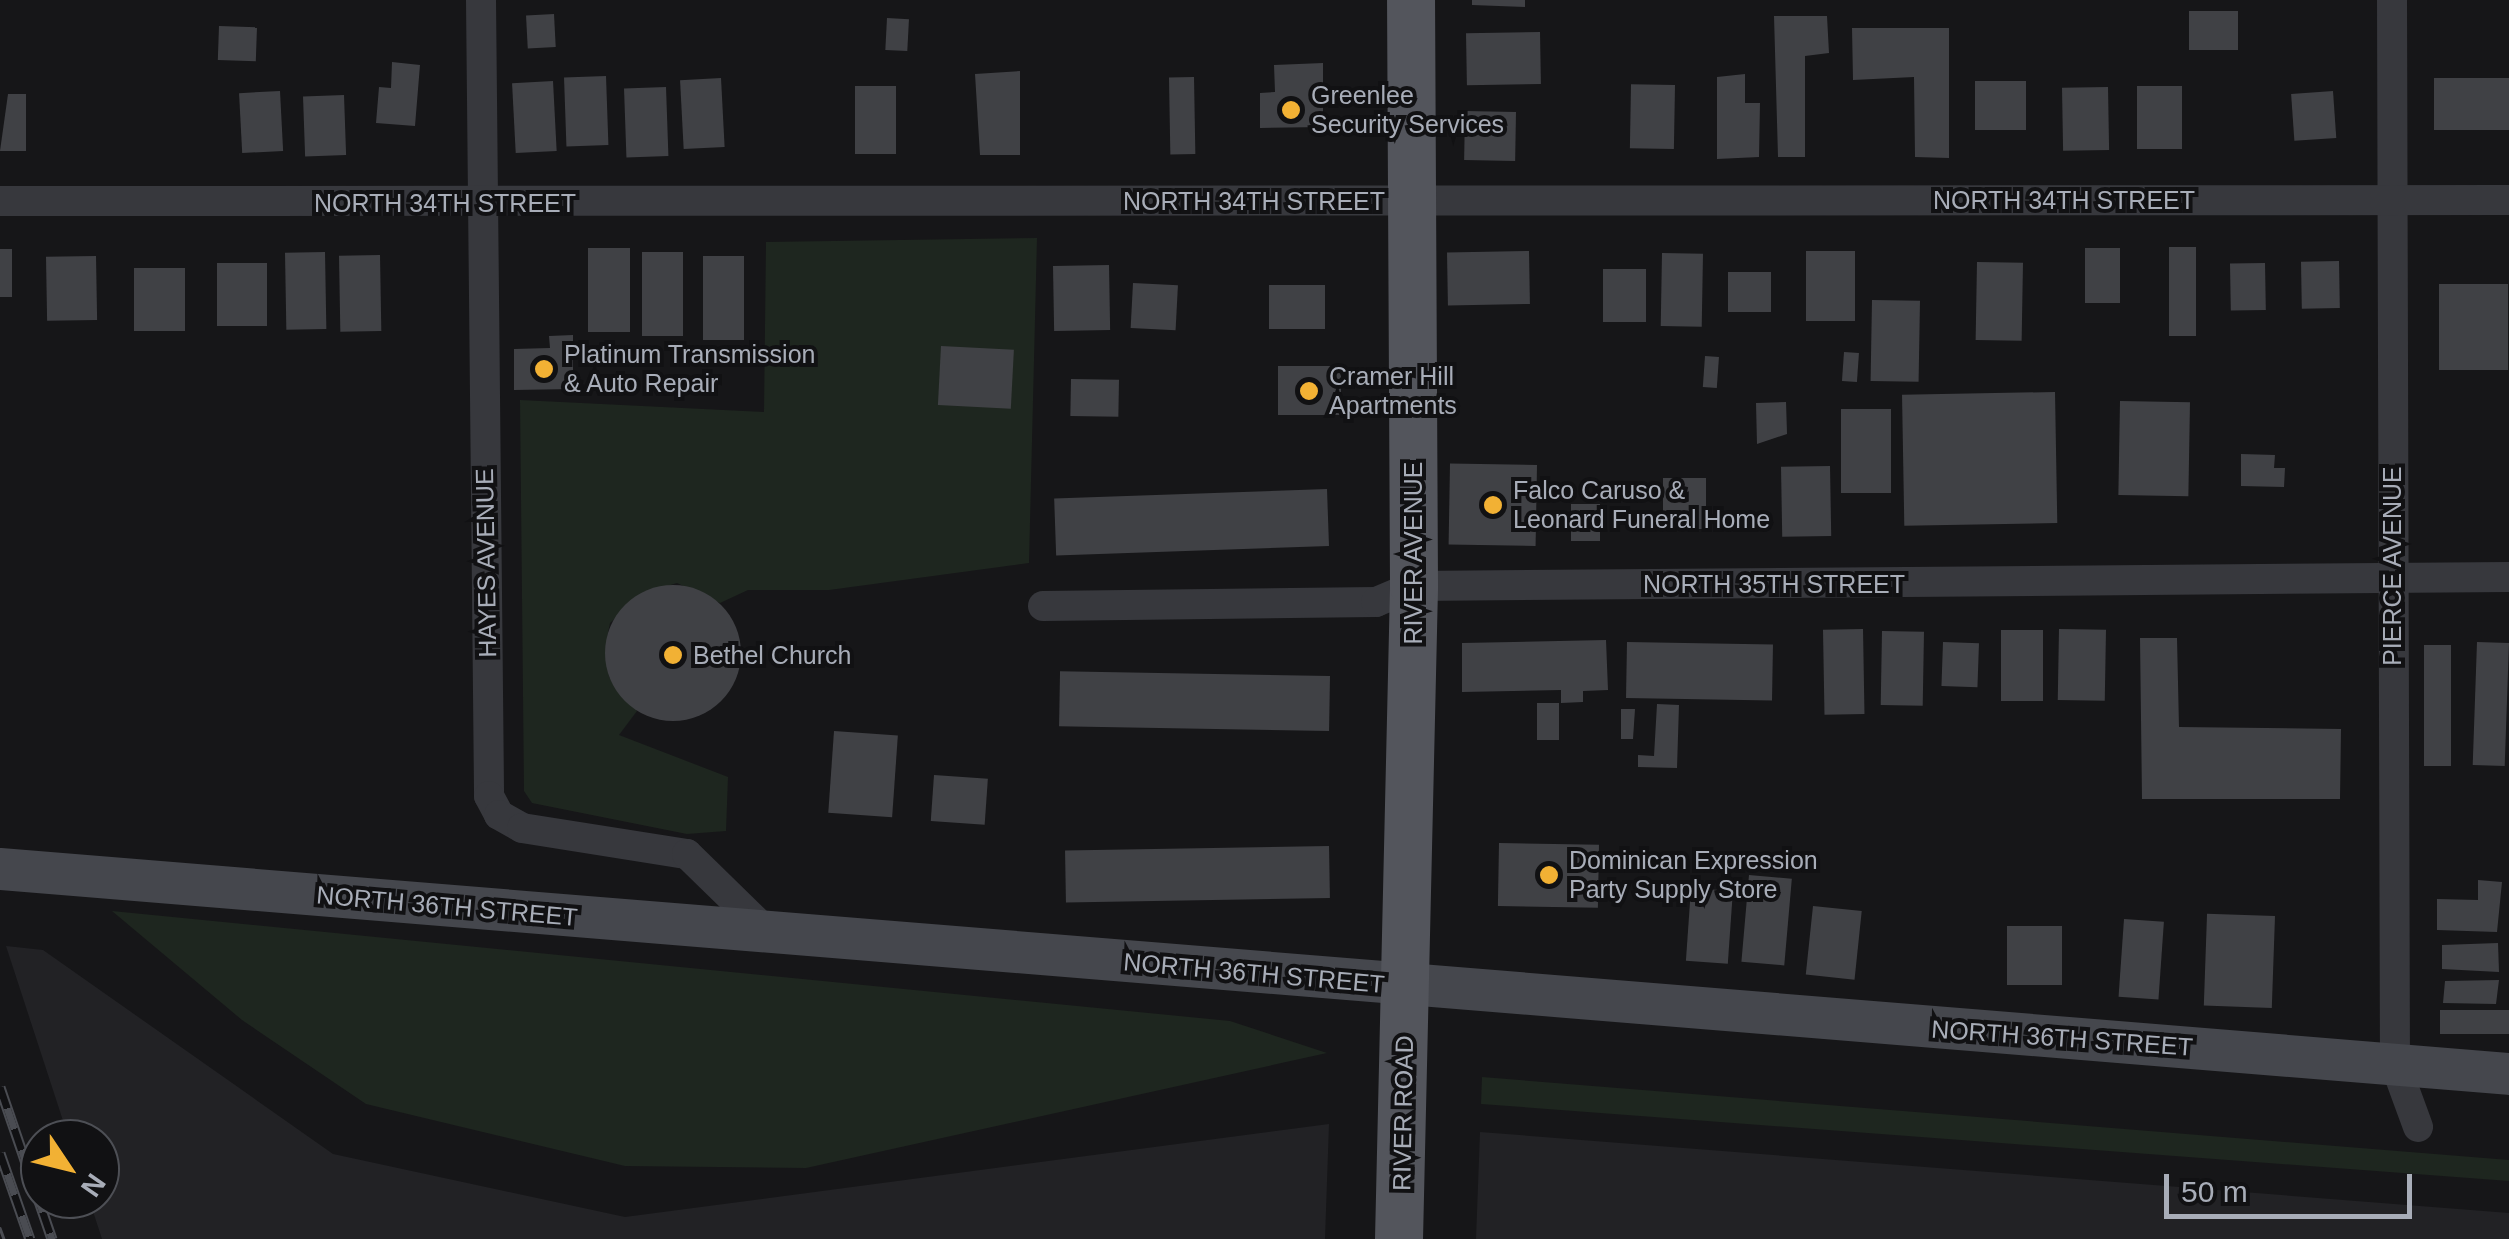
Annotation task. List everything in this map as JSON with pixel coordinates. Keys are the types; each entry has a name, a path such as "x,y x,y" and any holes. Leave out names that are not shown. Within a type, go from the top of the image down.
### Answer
{"main road":[{"name":"RIVER AVENUE","path":"1406,986 1414,586 1411,0"},
{"name":"RIVER ROAD","path":"1399,1239 1406,986"}],"street":[{"name":"HAYES AVENUE","path":"481,0 489,796 499,815 522,828 687,854 768,934"},
{"name":"PIERCE AVENUE","path":"2392,0 2389,200 2395,1064 2418,1127"},
{"name":"NORTH 34TH STREET","path":"0,201 482,205 2509,200"},
{"name":"NORTH 35TH STREET","path":"1043,606 1376,602 1414,586 2509,577"},
{"name":"NORTH 36TH STREET","path":"0,869 2509,1074"}],"shaded area":[{"path":"1037,238 1029,563 829,590 748,590 720,603 677,583 642,594 610,623 607,638 609,677 637,711 619,735 728,777 726,831 687,834 532,803 524,791 520,400 764,412 766,242"},
{"path":"112,911 1230,1021 1327,1053 806,1168 625,1166 366,1104 242,1020"},
{"path":"6,946 43,950 333,1154 625,1217 1329,1124 1325,1239 102,1239 96,1219 120,1219 120,1119 62,1119"},
{"path":"1482,1077 2509,1160 2509,1181 1481,1104"},
{"path":"1480,1132 2509,1213 2509,1239 1476,1239"}],"building":[{"path":"1472,0 1525,0 1525,7 1472,5"},
{"path":"2189,11 2238,11 2238,50 2189,50"},
{"path":"554,14 556,47 528,48 526,15"},
{"path":"1774,16 1827,16 1829,53 1805,56 1805,157 1778,157"},
{"path":"887,18 909,19 907,51 885,50"},
{"path":"219,26 257,27 256,61 218,60"},
{"path":"1852,28 1949,28 1949,158 1915,157 1914,77 1853,80"},
{"path":"1540,32 1541,84 1467,85 1466,33"},
{"path":"392,62 420,65 415,126 376,123 379,87 391,88"},
{"name":"Greenlee Security Services","path":"1323,63 1323,127 1260,128 1260,93 1275,92 1274,65"},
{"path":"1020,71 1020,155 980,155 975,74"},
{"path":"1745,74 1745,103 1760,103 1759,157 1717,159 1717,77"},
{"path":"606,76 608,145 566,146 564,77"},
{"path":"1169,77 1194,77 1195,154 1170,154"},
{"path":"721,78 725,147 684,149 680,80"},
{"path":"2434,78 2509,78 2509,130 2434,130"},
{"path":"553,81 557,151 516,153 512,83"},
{"path":"1975,81 2026,81 2026,130 1975,130"},
{"path":"1631,84 1675,85 1674,149 1630,148"},
{"path":"855,86 896,86 896,154 855,154"},
{"path":"2137,86 2182,86 2182,149 2137,149"},
{"path":"666,87 668,156 626,157 624,88"},
{"path":"2108,87 2109,150 2063,151 2062,88"},
{"path":"280,91 283,151 242,153 239,93"},
{"path":"2333,91 2336,138 2294,141 2291,94"},
{"path":"8,94 26,94 26,151 0,151"},
{"path":"344,95 346,155 305,156 303,96"},
{"path":"1465,111 1516,112 1515,161 1464,160"},
{"path":"2169,247 2196,247 2196,336 2169,336"},
{"path":"588,248 630,248 630,332 588,332"},
{"path":"2085,248 2120,248 2120,303 2085,303"},
{"path":"0,249 12,249 12,297 0,297"},
{"path":"1529,251 1530,304 1448,305 1447,252"},
{"path":"1806,251 1855,251 1855,321 1806,321"},
{"path":"325,252 326,329 286,330 285,253"},
{"path":"642,252 683,252 683,336 642,336"},
{"path":"1662,253 1703,254 1702,327 1661,326"},
{"path":"380,255 381,331 340,332 339,256"},
{"path":"96,256 97,320 47,321 46,257"},
{"path":"703,256 744,256 744,340 703,340"},
{"path":"2339,261 2340,308 2302,309 2301,262"},
{"path":"1977,262 2023,263 2022,341 1976,340"},
{"path":"217,263 267,263 267,326 217,326"},
{"path":"2265,263 2266,310 2231,311 2230,264"},
{"path":"1109,265 1110,330 1054,331 1053,266"},
{"path":"134,268 185,268 185,331 134,331"},
{"path":"1603,269 1646,269 1646,322 1603,322"},
{"path":"1728,272 1771,272 1771,312 1728,312"},
{"path":"1133,283 1178,285 1176,330 1131,328"},
{"path":"2439,284 2508,284 2508,370 2439,370"},
{"path":"1269,285 1325,285 1325,329 1269,329"},
{"path":"1872,300 1920,301 1919,382 1871,381"},
{"name":"Platinum Transmission & Auto Repair","path":"573,335 573,389 514,390 514,349 550,348 549,336"},
{"path":"941,346 1014,350 1011,409 938,405"},
{"path":"1844,352 1859,353 1857,382 1842,381"},
{"path":"1705,356 1719,357 1717,388 1703,387"},
{"name":"Cramer Hill Apartments","path":"1278,366 1341,366 1341,415 1278,415"},
{"path":"1071,379 1119,380 1118,417 1070,416"},
{"path":"2055,392 2057,523 1904,526 1902,395"},
{"path":"2120,401 2190,402 2188,496 2118,495"},
{"path":"1786,402 1787,434 1757,444 1756,403"},
{"path":"1841,409 1891,409 1891,493 1841,493"},
{"path":"2241,454 2275,455 2274,468 2285,468 2284,487 2241,486"},
{"name":"Falco Caruso & Leonard Funeral Home","path":"1450,463 1537,465 1536,546 1449,544"},
{"path":"1830,466 1831,536 1782,537 1781,467"},
{"path":"1663,478 1706,478 1706,529 1663,529"},
{"path":"1327,489 1329,546 1056,555 1054,499"},
{"path":"1571,504 1600,504 1600,541 1571,541"},
{"name":"Bethel Church","path":"673,585 699,590 721,605 736,627 741,653 736,679 721,701 699,716 673,721 647,716 625,701 610,679 605,653 610,627 625,605 647,590"},
{"path":"1863,629 1864,714 1824,715 1823,630"},
{"path":"2059,629 2106,630 2105,701 2058,700"},
{"path":"2001,630 2043,630 2043,701 2001,701"},
{"path":"1882,631 1924,632 1923,706 1881,705"},
{"path":"2140,638 2177,638 2179,727 2341,729 2340,799 2142,799"},
{"path":"1606,640 1608,690 1583,691 1583,702 1561,703 1561,690 1462,692 1462,643"},
{"path":"1627,642 1773,645 1772,701 1626,698"},
{"path":"1943,642 1979,643 1977,687 1941,686"},
{"path":"2477,642 2509,643 2505,766 2473,765"},
{"path":"2424,645 2451,645 2451,766 2424,766"},
{"path":"1060,671 1330,676 1329,731 1059,726"},
{"path":"1537,703 1559,703 1559,740 1537,740"},
{"path":"1657,704 1679,705 1677,768 1638,767 1638,755 1654,756"},
{"path":"1621,709 1635,709 1633,739 1621,739"},
{"path":"834,731 898,735 892,817 828,813"},
{"path":"934,775 988,779 985,825 931,821"},
{"name":"Dominican Expression Party Supply Store","path":"1499,843 1599,845 1598,908 1498,906"},
{"path":"1329,846 1330,898 1066,903 1065,851"},
{"path":"1749,875 1792,879 1784,965 1741,962"},
{"path":"2478,880 2502,882 2497,932 2437,930 2437,899 2478,900"},
{"path":"1691,888 1733,891 1728,964 1686,961"},
{"path":"1813,906 1862,911 1855,980 1806,975"},
{"path":"2207,914 2275,916 2272,1008 2204,1006"},
{"path":"2124,919 2164,922 2158,1000 2119,997"},
{"path":"2007,926 2062,926 2062,985 2007,985"},
{"path":"2498,943 2499,972 2442,969 2442,945"},
{"path":"2499,980 2496,1004 2443,1003 2445,981"},
{"path":"2440,1010 2509,1010 2509,1034 2440,1034"}],"tram line":[{"path":"0,1228 4,1239"}],"railway":[{"path":"0,1087 52,1239"},
{"path":"0,1153 30,1239"}],"place":[{"name":"Greenlee Security Services","path":"1291,110"},
{"name":"Platinum Transmission & Auto Repair","path":"544,369"},
{"name":"Cramer Hill Apartments","path":"1309,391"},
{"name":"Falco Caruso & Leonard Funeral Home","path":"1493,505"},
{"name":"Bethel Church","path":"673,655"},
{"name":"Dominican Expression Party Supply Store","path":"1549,875"}]}
